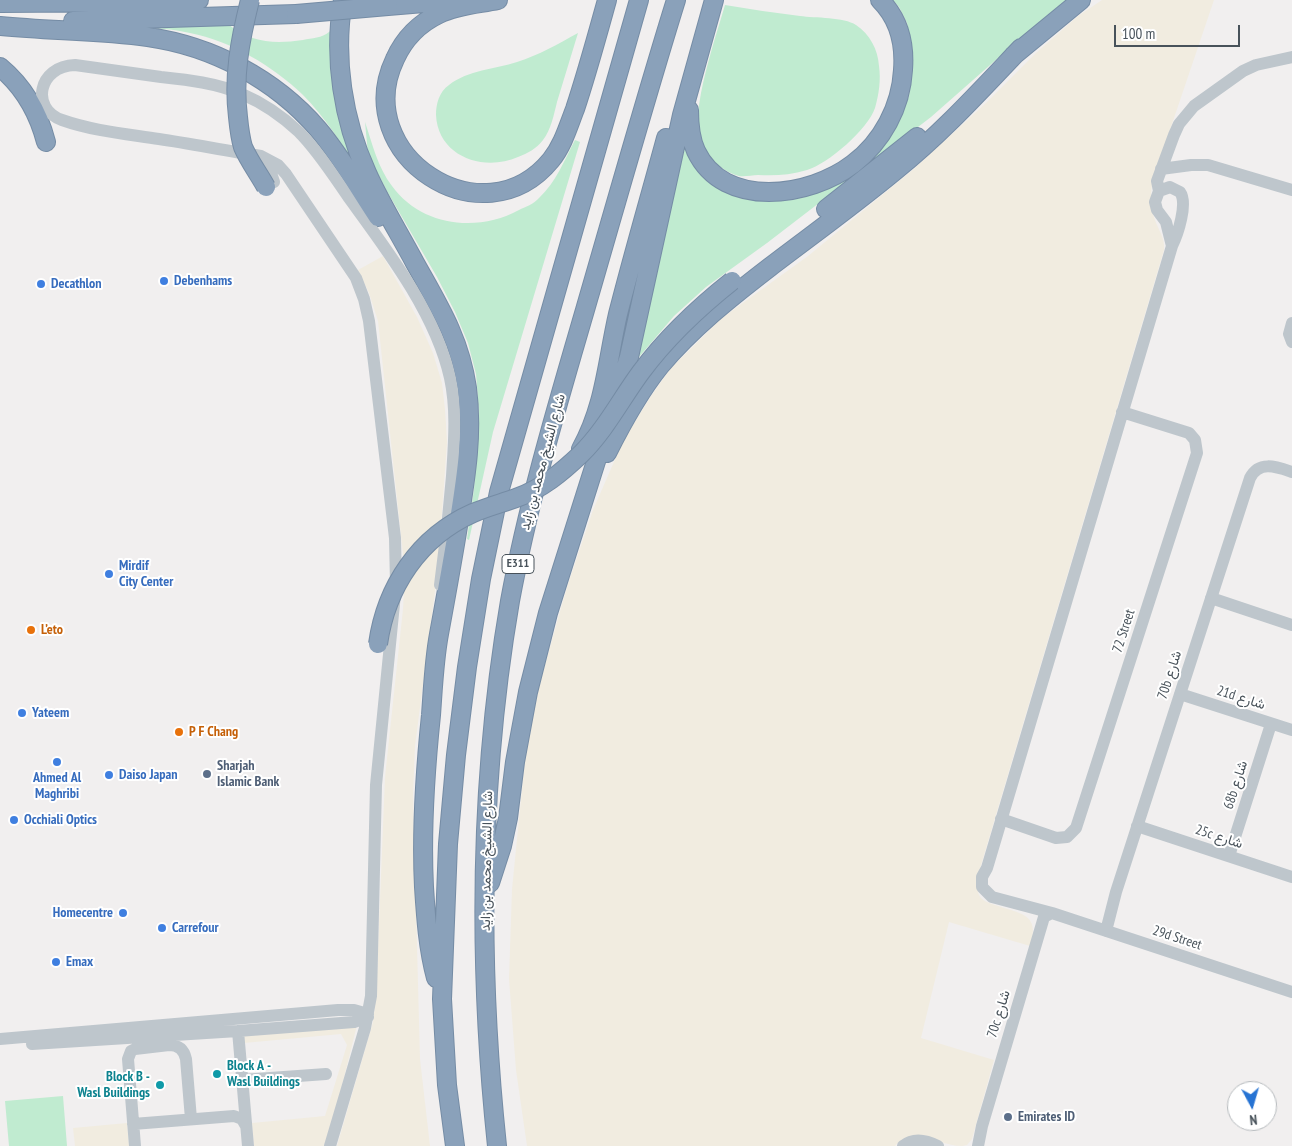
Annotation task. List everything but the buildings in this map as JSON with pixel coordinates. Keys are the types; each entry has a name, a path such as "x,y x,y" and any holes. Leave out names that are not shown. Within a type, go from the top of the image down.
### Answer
{"highway":[{"path":"0,3 199,0"},
{"path":"250,0 239,42 236,65 239,132 246,153 269,185"},
{"path":"342,0 339,24 340,62 350,126 374,188 445,316 461,359 467,389 469,418 466,478 438,638 424,785 422,853 426,927 432,964 442,999"},
{"path":"0,22 296,14 460,0"},
{"path":"498,0 451,9 427,21 411,35 399,51 393,64 387,89 390,126 400,148 416,167 436,182 459,190 496,192 518,185 539,172 556,153 565,136 580,94 607,0"},
{"name":"E311","path":"455,1146 447,1086 442,999 448,844 456,755 467,667 483,570 499,492 639,0"},
{"name":"شارع الشيخ محمد بن زايد","path":"497,1146 490,1078 484,900 487,799 496,699 511,600 531,502 568,368 676,0"},
{"path":"572,462 587,438 598,411 618,317 704,0"},
{"path":"484,900 500,855 508,818 515,762 530,683 548,613 629,358 682,115 714,0"},
{"path":"693,77 689,111 692,136 701,160 714,174 732,185 749,190 788,191 816,184 842,172 865,154 883,132 896,106 903,78 902,44 897,25 888,8 880,0"},
{"path":"378,644 383,616 393,590 408,566 426,544 460,519 536,489 555,477 601,432 641,372 668,339 698,309 887,162 1080,0"},
{"path":"0,26 130,35 166,40 202,50 254,75 277,90 318,129 335,151 390,236 425,280"},
{"path":"580,508 613,441 635,403 659,367 680,343 734,295 918,152 1022,48"},
{"path":"6,73 21,87 34,108 46,142"}],"street":[{"path":"1159,191 1157,181 1179,124 1194,106 1243,71 1256,65 1292,57"},
{"path":"330,1146 368,1016 371,985 376,786 394,615 396,577 395,538 370,331 364,299 350,268 278,165 261,156 105,130 57,118 49,111 43,100 42,89 46,79 58,68 75,66 189,80 241,94 273,110 298,132 318,155 376,234 422,306 439,344 450,378 454,414 454,449 450,502 438,594 438,638"},
{"path":"143,137 162,144 266,165 272,171 269,185"},
{"path":"1161,169 1191,164 1208,165 1292,190"},
{"path":"1001,820 1178,230 1184,198 1174,188 1166,188 1159,191 1155,198 1156,206 1166,222 1172,246"},
{"path":"1292,323 1289,334 1292,342"},
{"name":"72 Street","path":"1001,820 1056,838 1067,837 1076,828 1197,453 1195,440 1189,433 1122,412"},
{"name":"70b شارع","path":"1104,930 1250,478 1256,470 1264,466 1272,466 1292,472"},
{"path":"1211,598 1292,625"},
{"name":"21d شارع","path":"1180,694 1292,730"},
{"name":"68b شارع","path":"1229,856 1271,724"},
{"name":"29d Street","path":"1001,820 987,868 989,886 1002,899 1104,930 1292,992"},
{"name":"25c شارع","path":"1137,826 1292,876"},
{"name":"70c شارع","path":"978,1146 982,1126 1044,917 1050,914"},
{"path":"0,1039 338,1010 354,1010 368,1016"},
{"path":"0,1046 354,1022 368,1016"},
{"path":"172,1035 185,1029 242,1025 247,1023 250,1018"},
{"path":"61,1042 110,1035 117,1028"},
{"path":"238,1031 248,1146"},
{"path":"134,1146 129,1055 131,1051 138,1048 162,1045 174,1045 182,1050 185,1054 191,1120"},
{"path":"242,1080 326,1074"},
{"path":"133,1124 234,1116 242,1119 246,1126"},
{"name":"70c شارع","path":"973,1146 982,1126"},
{"path":"903,1146 908,1142 919,1140 938,1146"},
{"path":"914,1146 927,1146"}],"green space":[{"path":"893,0 1066,0 931,117 767,243 706,287 674,316 633,364 686,142 692,161 705,175 772,199 889,138 901,117 909,96 911,69 907,23"},
{"path":"725,5 806,17 844,20 856,25 869,38 877,54 880,71 878,98 875,108 856,135 826,161 807,170 795,173 739,176 724,170 707,153 698,131 698,112 706,71"},
{"path":"337,23 360,171 319,112 291,84 265,65 236,48 205,37 157,28 137,27 228,24 245,35 263,41 282,42 320,37 330,31"},
{"path":"578,33 550,127 546,136 535,148 518,157 491,163 465,157 454,151 445,141 439,129 436,111 440,95 449,85 473,73 533,56"},
{"path":"365,122 379,163 392,186 418,210 451,222 486,222 503,217 532,204 550,185 575,140 580,142 493,432 469,540 467,539 474,489 479,412 476,374 468,343 455,312 368,154"},
{"path":"63,1096 67,1146 9,1146 5,1101"}],"sand":[{"path":"1102,0 1214,0 1153,180 1151,205 1163,238 1164,250 979,872 977,884 979,895 982,899 1020,913 1030,921 1033,927 1033,935 1030,946 949,922 921,1038 994,1060 972,1139 967,1145 962,1146 927,1138 909,1137 895,1146 527,1146 516,1070 509,979 512,889 526,749 539,686 567,587 593,510 623,441 670,369 722,318 808,256 915,168 987,102 1036,53 1078,16"},
{"path":"383,256 417,317 433,353 442,383 447,442 438,568 415,746 413,795 420,1059 430,1146 337,1146 373,1022 376,998 385,777 403,609 405,573 378,321 369,293 358,270"},
{"path":"357,1025 337,1106 324,1146 254,1146 252,1123 325,1116 347,1045 341,1034 244,1043 242,1032"},
{"path":"127,1123 129,1146 75,1146 73,1128"}],"place":[{"name":"Debenhams","path":"164,281"},
{"name":"Decathlon","path":"41,284"},
{"name":"Mirdif City Center","path":"109,574"},
{"name":"L’eto","path":"31,630"},
{"name":"Yateem","path":"22,713"},
{"name":"P F Chang","path":"179,732"},
{"name":"Ahmed Al Maghribi","path":"57,762"},
{"name":"Sharjah Islamic Bank","path":"207,774"},
{"name":"Daiso Japan","path":"109,775"},
{"name":"Occhiali Optics","path":"14,820"},
{"name":"Homecentre","path":"123,913"},
{"name":"Carrefour","path":"162,928"},
{"name":"Emax","path":"56,962"},
{"name":"Block A - Wasl Buildings","path":"217,1074"},
{"name":"Block B - Wasl Buildings","path":"160,1085"},
{"name":"Emirates ID","path":"1008,1117"}]}
